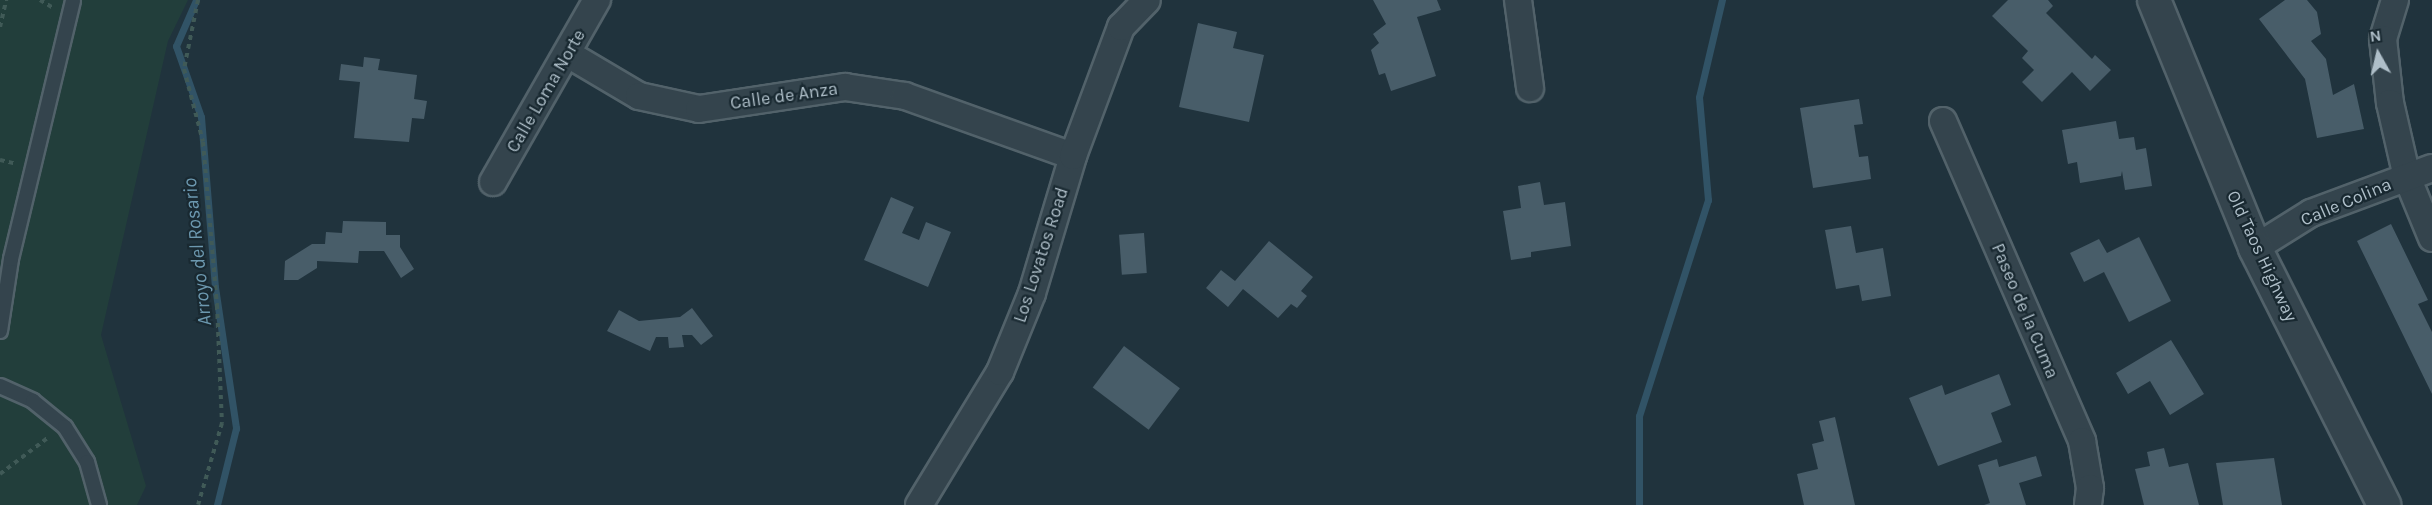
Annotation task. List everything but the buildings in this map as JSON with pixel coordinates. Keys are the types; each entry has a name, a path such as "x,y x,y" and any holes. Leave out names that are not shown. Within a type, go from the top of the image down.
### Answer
{"street":[{"name":"Calle Loma Norte","path":"493,182 597,0"},
{"name":"Los Lovatos Road","path":"919,505 1000,372 1032,293 1073,156 1121,27 1147,0"},
{"path":"1518,0 1530,88"},
{"name":"Old Taos Highway","path":"2154,0 2255,249 2384,505"},
{"name":"Calle Colina","path":"2395,0 2384,39 2390,103 2407,177 2432,238"},
{"name":"Calle de Anza","path":"568,54 639,96 699,109 845,87 905,96 1073,156"},
{"name":"Paseo de la Cuma","path":"1943,121 2082,441 2090,488 2088,505"},
{"name":"Calle Colina","path":"2255,249 2311,213 2432,168"}],"lane":[{"path":"0,331 11,259 73,0"},
{"path":"0,386 33,401 65,427 87,462 99,505"}],"path":[{"path":"0,27 6,0"},
{"path":"198,0 184,69 203,142 217,305 222,423 198,505"},
{"path":"0,474 65,427"}],"green space":[{"path":"0,0 188,0 168,41 101,335 146,486 137,505 0,505"}],"waterway":[{"name":"Arroyo del Rosario","path":"196,0 176,46 201,117 215,287 236,428 217,505"},
{"path":"1639,505 1639,416 1708,200 1699,97 1722,0"}]}
